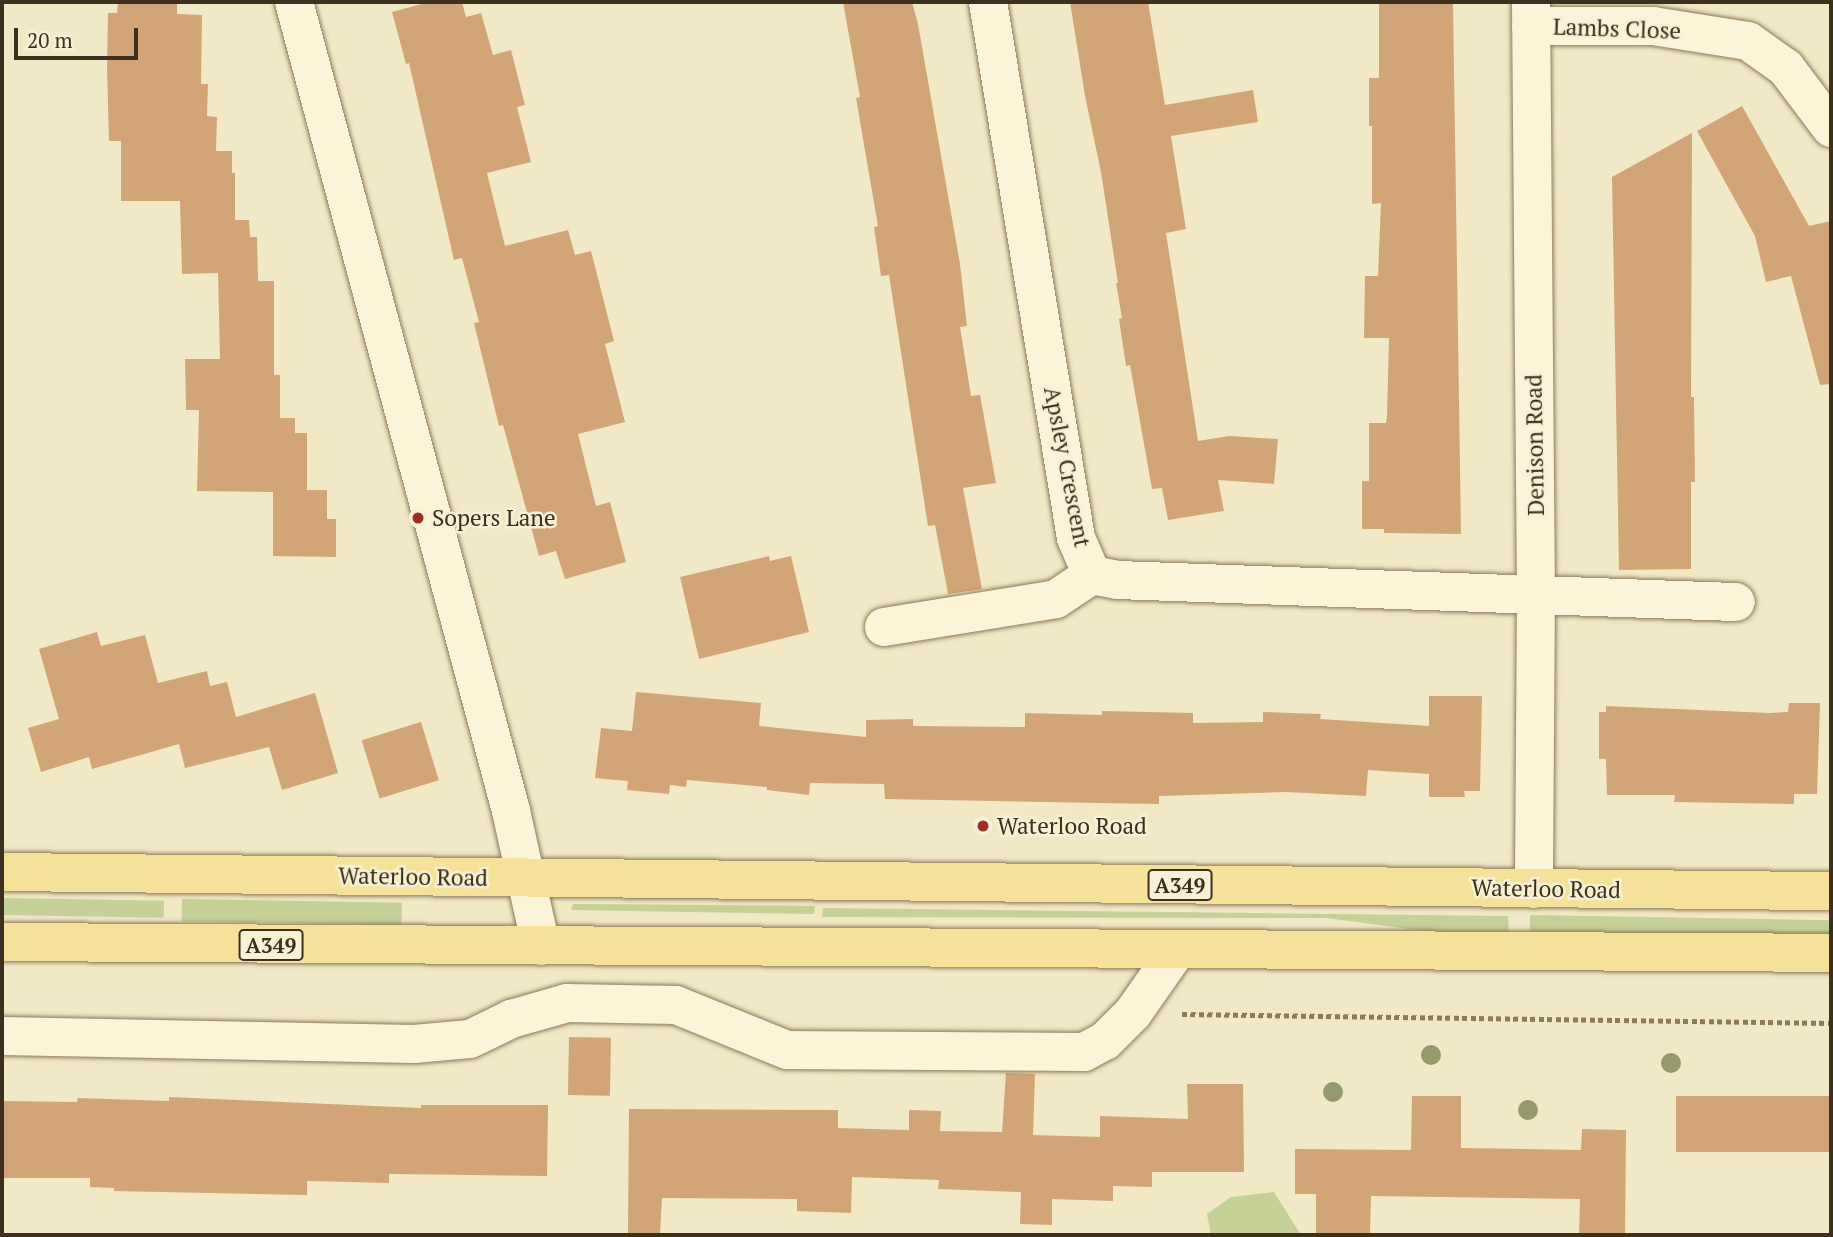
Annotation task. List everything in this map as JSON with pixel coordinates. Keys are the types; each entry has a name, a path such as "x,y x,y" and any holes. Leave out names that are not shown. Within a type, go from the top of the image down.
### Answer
{"main road":[{"name":"Waterloo Road","path":"2,872 1831,891"},
{"name":"A349","path":"2,942 1831,953"}],"street":[{"path":"294,2 528,878 541,946"},
{"name":"Apsley Crescent","path":"988,2 1076,538 1092,575 1117,580 1736,602"},
{"name":"Lambs Close","path":"1531,14 1653,26 1748,41 1786,68 1831,128"},
{"name":"Denison Road","path":"1531,14 1536,593 1534,889"},
{"path":"884,627 1056,599 1092,575"},
{"path":"2,1036 414,1044 470,1039 511,1019 567,1003 676,1005 787,1049 1084,1052 1105,1041 1133,1013 1177,950"}],"path":[{"path":"1133,1013 1831,1023"}],"green space":[{"path":"2,898 164,901 164,918 2,915"},
{"path":"182,899 402,903 402,925 182,921"},
{"path":"573,904 815,906 814,914 571,910"},
{"path":"823,908 1508,916 1509,938 1455,935 1326,918 822,917"},
{"path":"1530,915 1831,920 1831,945 1530,940"},
{"path":"1274,1192 1301,1235 1211,1235 1207,1214 1231,1197"}],"building":[{"path":"118,2 177,2 177,14 202,15 201,84 208,84 207,116 217,117 216,151 232,151 235,220 249,220 250,237 257,237 258,281 274,281 274,375 280,375 280,418 295,418 295,433 307,433 307,490 327,490 327,519 336,519 336,557 273,556 273,492 197,491 199,410 186,410 185,359 220,359 218,273 182,274 180,201 121,201 121,141 109,141 107,67 108,13 117,13"},
{"path":"429,2 462,2 466,17 481,13 493,55 511,50 525,105 517,107 531,162 487,173 505,246 568,230 575,255 591,251 614,341 605,344 625,422 578,434 596,506 610,502 626,562 565,579 556,551 539,556 503,425 499,426 474,323 479,322 462,258 454,260 409,63 406,64 392,12"},
{"path":"843,2 912,2 918,24 960,264 967,326 960,327 971,396 980,395 996,483 963,488 982,589 948,594 935,525 928,526 889,275 881,276 874,227 878,226 856,98 860,97"},
{"path":"1070,2 1148,2 1165,105 1253,90 1258,122 1171,136 1186,229 1166,233 1198,441 1229,436 1278,439 1274,484 1218,480 1224,511 1168,520 1162,488 1152,489 1130,365 1126,366 1119,319 1122,318 1118,283 1101,172 1085,96"},
{"path":"1379,2 1453,2 1461,534 1384,533 1384,529 1362,529 1362,481 1369,481 1369,423 1386,423 1387,416 1389,338 1364,338 1365,276 1378,276 1381,203 1372,204 1369,78 1379,78"},
{"path":"1742,106 1809,226 1831,221 1831,384 1820,385 1791,276 1766,282 1755,236 1697,131"},
{"path":"1692,133 1691,397 1694,397 1695,482 1691,482 1691,569 1619,570 1612,177"},
{"path":"769,556 770,561 791,556 809,632 699,659 680,577"},
{"path":"97,632 101,646 145,635 158,683 207,671 210,686 227,682 236,717 315,693 338,773 282,790 269,747 185,768 179,744 92,769 89,757 41,772 28,728 59,719 39,649"},
{"path":"636,692 761,703 759,726 866,737 866,720 913,719 913,726 1025,727 1025,713 1102,715 1102,711 1193,713 1193,723 1263,722 1263,712 1321,714 1320,719 1429,726 1429,696 1482,696 1480,791 1464,791 1465,797 1429,797 1429,774 1368,770 1366,796 1286,792 1159,796 1159,804 885,799 884,784 810,783 809,795 767,790 767,787 687,780 686,787 670,785 669,794 627,790 628,781 595,778 601,728 632,731"},
{"path":"1789,703 1820,703 1817,794 1794,794 1794,804 1674,802 1675,795 1607,795 1606,759 1599,759 1599,712 1606,712 1606,706 1769,713 1788,712"},
{"path":"421,722 439,780 380,798 362,740"},
{"path":"569,1037 611,1038 610,1096 568,1095"},
{"path":"1006,1073 1035,1074 1033,1135 1100,1137 1100,1116 1188,1119 1187,1084 1243,1084 1244,1172 1152,1172 1152,1187 1113,1186 1113,1201 1052,1199 1052,1225 1020,1224 1021,1192 938,1189 939,1180 852,1177 851,1213 797,1211 797,1199 662,1198 660,1235 628,1235 629,1109 838,1110 838,1128 909,1130 909,1110 941,1111 940,1131 1002,1132"},
{"path":"1412,1096 1461,1096 1461,1148 1581,1150 1582,1129 1626,1130 1625,1235 1579,1235 1580,1199 1371,1196 1370,1235 1316,1235 1316,1194 1295,1194 1295,1149 1411,1150"},
{"path":"1676,1096 1831,1096 1831,1152 1676,1152"},
{"path":"169,1097 421,1108 421,1105 548,1105 547,1176 389,1174 389,1183 307,1181 307,1195 114,1191 114,1188 90,1187 90,1178 2,1178 2,1101 77,1102 78,1098 169,1101"}],"place":[{"name":"Sopers Lane","path":"418,518"},
{"name":"Waterloo Road","path":"983,826"}]}
